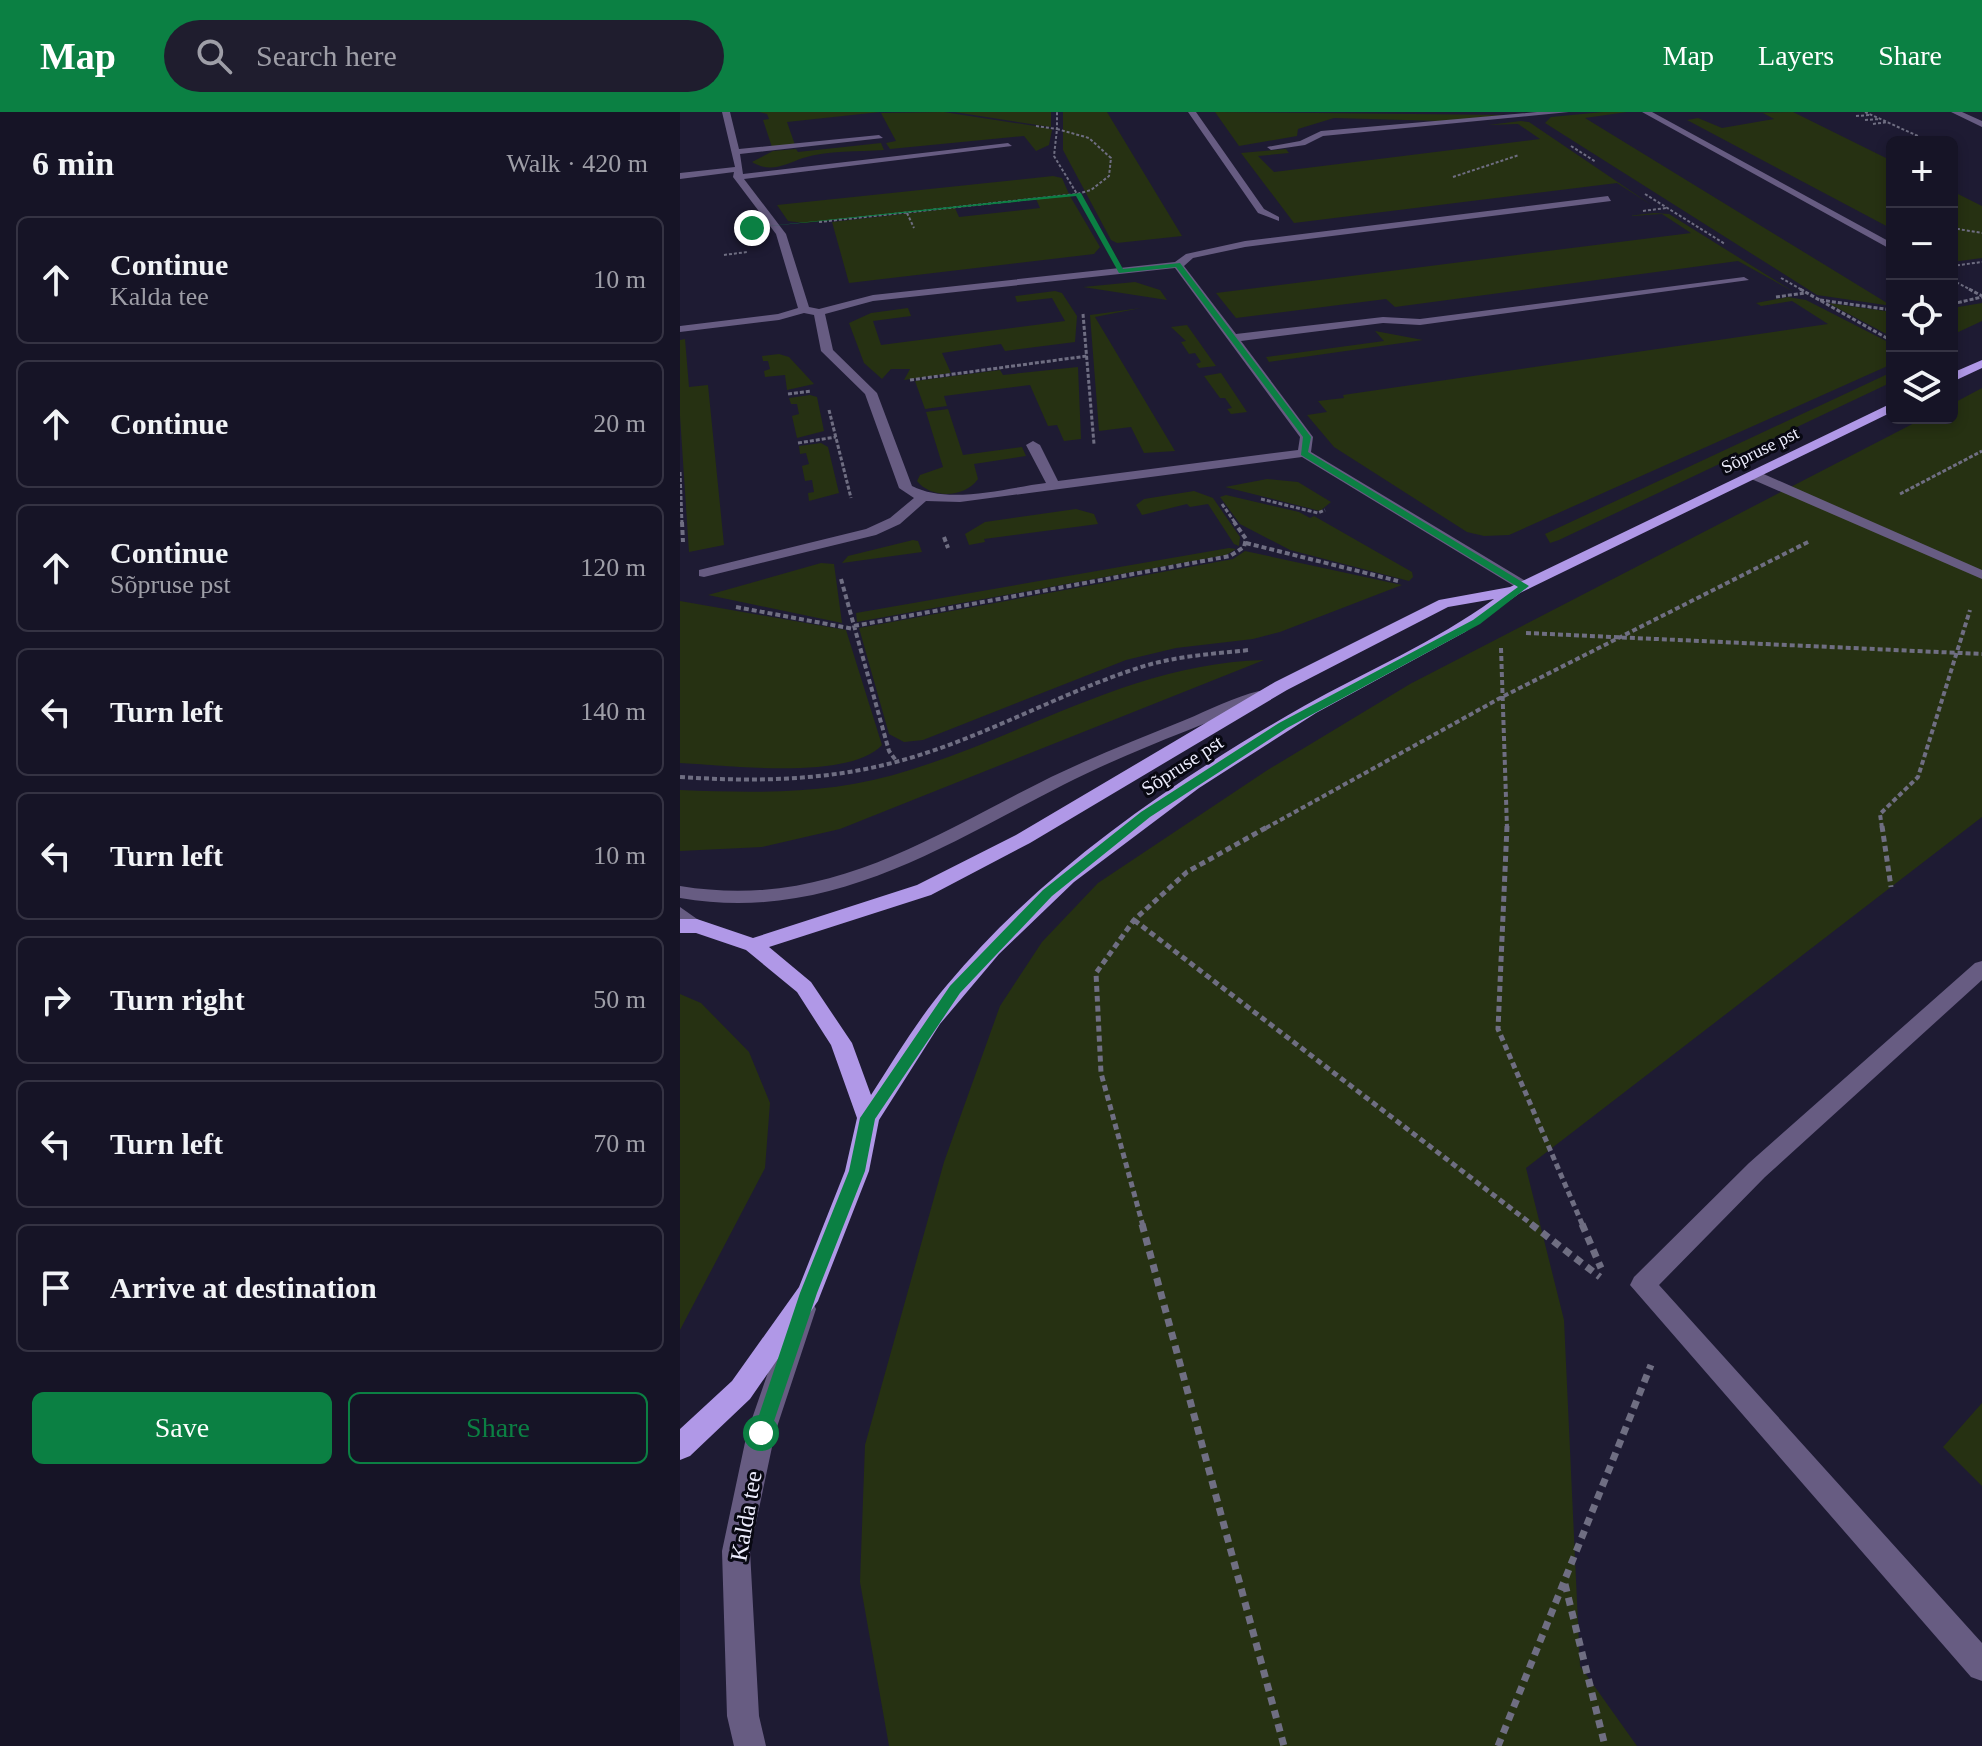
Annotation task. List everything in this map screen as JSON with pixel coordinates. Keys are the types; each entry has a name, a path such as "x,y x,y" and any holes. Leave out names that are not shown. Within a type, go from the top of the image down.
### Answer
{"main road":[{"path":"1958,375 1982,364"},
{"name":"Sõpruse pst","path":"868,1118 955,990 1048,893 1146,815 1283,726 1476,622 1520,588 1886,410"},
{"name":"Sõpruse pst","path":"753,945 924,890 1023,839 1281,686 1444,603 1520,588"},
{"path":"680,1447 741,1390 809,1293 857,1171 868,1118 833,1032 804,987 753,945 686,922"}],"street":[{"path":"726,112 739,173 781,234 827,351 871,393 906,488 923,497 945,500 1304,453 1520,588"},
{"path":"1192,112 1261,211 1276,219"},
{"path":"1271,147 1302,143 1321,134 1565,112"},
{"path":"1646,112 1886,244"},
{"path":"1955,112 1982,124"},
{"path":"735,152 879,138"},
{"path":"680,176 1008,146"},
{"path":"680,329 779,317 862,300 1178,265 1190,256 1245,244 1608,199"},
{"path":"1178,265 1307,437 1304,453"},
{"path":"1235,338 1383,320 1420,322 1744,280"},
{"path":"1033,445 1054,486"},
{"path":"1754,475 1982,575"},
{"path":"704,573 831,543 884,526 923,497"},
{"path":"680,892 713,900 801,893 891,865 973,828 1066,777 1281,686"},
{"path":"1982,968 1757,1170 1643,1285 1982,1666"},
{"name":"Kalda tee","path":"750,1746 743,1716 736,1551 761,1433 809,1293"}],"path":[{"path":"1865,112 1917,136"},
{"path":"1524,114 1602,166"},
{"path":"1856,116 1871,115"},
{"path":"1865,120 1880,119"},
{"path":"1873,124 1888,122"},
{"path":"724,255 751,252 746,229 1078,194 1103,183 1111,172 1111,158 1089,138 1057,129 1054,156 1078,194 1121,272"},
{"path":"1640,191 1733,249"},
{"path":"907,213 914,228"},
{"path":"1958,229 1982,233"},
{"path":"1958,265 1982,262"},
{"path":"1769,271 1886,338"},
{"path":"1060,276 1083,313 1094,446 1123,460 1125,466 1139,475"},
{"path":"1958,283 1982,297"},
{"path":"1958,303 1982,297"},
{"path":"1815,299 1886,309"},
{"path":"908,381 1087,356"},
{"path":"788,394 824,389"},
{"path":"827,401 855,514 849,525 828,532 889,751 897,762"},
{"path":"798,443 836,437"},
{"path":"1284,1746 1101,1073 1096,973 1134,920 1187,872 1502,697 1982,451"},
{"path":"680,472 684,556"},
{"path":"1256,498 1318,513 1370,494"},
{"path":"1219,500 1245,536 1246,543"},
{"path":"1246,543 1406,583"},
{"path":"725,605 854,627 1230,556 1246,543"},
{"path":"1891,887 1880,814 1918,777 1954,652 1972,604"},
{"path":"1522,633 1982,654"},
{"path":"680,777 826,777 897,762 1139,668 1175,658 1249,650"},
{"path":"1134,920 1608,1283 1498,1029 1508,846 1502,697"},
{"path":"1498,1746 1652,1367 1645,1353"},
{"path":"1564,1582 1605,1746"}],"green space":[{"path":"759,112 880,112 787,122 795,145 772,147 763,120 769,119 767,114"},
{"path":"944,112 1048,128 1052,130 1049,145 1036,151 1024,136 890,149 886,143 896,141 881,113"},
{"path":"954,112 1051,112 1051,127 1050,127"},
{"path":"1063,112 1107,112 1182,236 1117,243 1111,240 1063,150"},
{"path":"1215,112 1512,115 1441,121 1334,118 1298,129 1297,136 1239,146"},
{"path":"1627,112 1585,118 1886,305 1817,295 1545,123 1551,117"},
{"path":"1793,112 1886,158 1886,226 1687,120 1698,118 1722,128 1774,119 1763,113 1738,113"},
{"path":"1529,122 1653,206 1617,183 1294,223 1241,153 1286,149 1289,153 1258,156 1274,172 1540,139 1518,124 1488,125"},
{"path":"881,143 884,150 822,154 779,166 766,167 752,162 773,151 796,149 798,152"},
{"path":"1053,176 1062,178 1069,194 804,223 788,221 777,205"},
{"path":"1958,194 1982,206 1982,258 1958,261"},
{"path":"1070,196 1100,247 1094,254 849,283 832,222 955,208 959,217 1040,208 1036,199"},
{"path":"1654,213 1669,214 1794,292 1738,261 1395,307 1386,299 1236,318 1216,293 1691,233 1662,214 1627,216"},
{"path":"1135,282 1160,290 1167,300 1083,287"},
{"path":"1055,291 1062,293 1077,316 1075,342 1005,351 1001,344 942,353 951,373 904,380 910,369 891,369 882,379 864,363 849,323 871,313 908,308 911,316 873,321 881,345 1065,321 1052,298 1017,302 1015,296"},
{"path":"1788,297 1806,300 1886,341 1886,367 1509,535 1484,536 1467,532 1334,447 1307,415 1327,412 1318,401 1344,398 1343,395 1828,324 1792,301 1761,306 1756,303"},
{"path":"1828,303 1886,311 1886,334"},
{"path":"1982,303 1982,321 1958,332 1958,307"},
{"path":"1141,308 1095,317 1175,451 1144,453 1131,427 1099,431 1090,315"},
{"path":"1187,325 1216,366 1199,368 1196,364 1201,362 1195,353 1189,354 1181,342 1186,341 1171,327"},
{"path":"1375,331 1423,340 1269,362 1266,357 1384,341"},
{"path":"685,339 689,387 708,385 724,545 689,552 680,416 680,340"},
{"path":"779,354 789,357 814,384 787,390 785,375 765,377 764,371 770,369 768,361 763,361 762,356"},
{"path":"1078,367 1081,439 1064,441 1057,425 1048,426 1030,385 944,396 947,406 925,409 915,381 1000,370 1003,375"},
{"path":"1221,373 1247,412 1231,414 1227,409 1232,408 1225,398 1220,398 1204,376"},
{"path":"1886,375 1886,385 1559,540 1550,543 1545,534"},
{"path":"1982,388 1982,817 1526,1168 1564,1320 1580,1666 1637,1746 889,1746 860,1582 865,1445 944,1162 1000,1006 1042,942 1098,883 1266,771 1410,684 1912,424 1958,424 1958,401"},
{"path":"817,397 824,431 797,438 792,416 799,414 797,404 791,404 789,398"},
{"path":"948,409 963,455 1022,447 1026,456 974,464 978,479 957,493 939,493 923,487 917,481 920,475 943,467 926,412"},
{"path":"821,443 828,447 839,493 809,501 808,493 814,492 812,480 805,481 802,466 809,464 806,453 800,454 799,446"},
{"path":"1267,479 1298,482 1331,502 1320,511 1225,487"},
{"path":"1194,491 1213,498 1240,537 1239,546 1234,544 1208,504 1190,507 1187,504 1142,515 1136,505 1144,499"},
{"path":"1226,495 1299,512 1310,518 1314,516 1412,572 1413,577 1409,581 1290,550 1240,524 1220,497"},
{"path":"1076,509 1094,514 1098,524 984,539 985,542 969,545 965,534 985,522"},
{"path":"918,541 922,552 842,563 848,556"},
{"path":"1236,549 1226,555 857,622 856,613"},
{"path":"1245,551 1402,585 1280,632 1253,639 1176,648 1126,660 923,740 904,742 889,734 859,628 1233,559"},
{"path":"821,563 834,564 842,623 708,595"},
{"path":"680,601 846,630 882,745 866,756 816,767 756,768 680,763"},
{"path":"1264,660 840,829 762,847 680,851 680,790 796,790 881,778 954,755 1127,686 1217,664"},
{"path":"680,994 701,1003 749,1052 770,1103 765,1168 680,1330"},
{"path":"1982,1403 1982,1486 1943,1447"}],"route":[{"path":"752,228 1078,194 1121,272 1178,265 1307,437 1304,453 1471,557 1524,586 1476,622 1283,726 1146,815 1048,893 955,990 868,1118 857,1171 809,1293 761,1433"}]}
